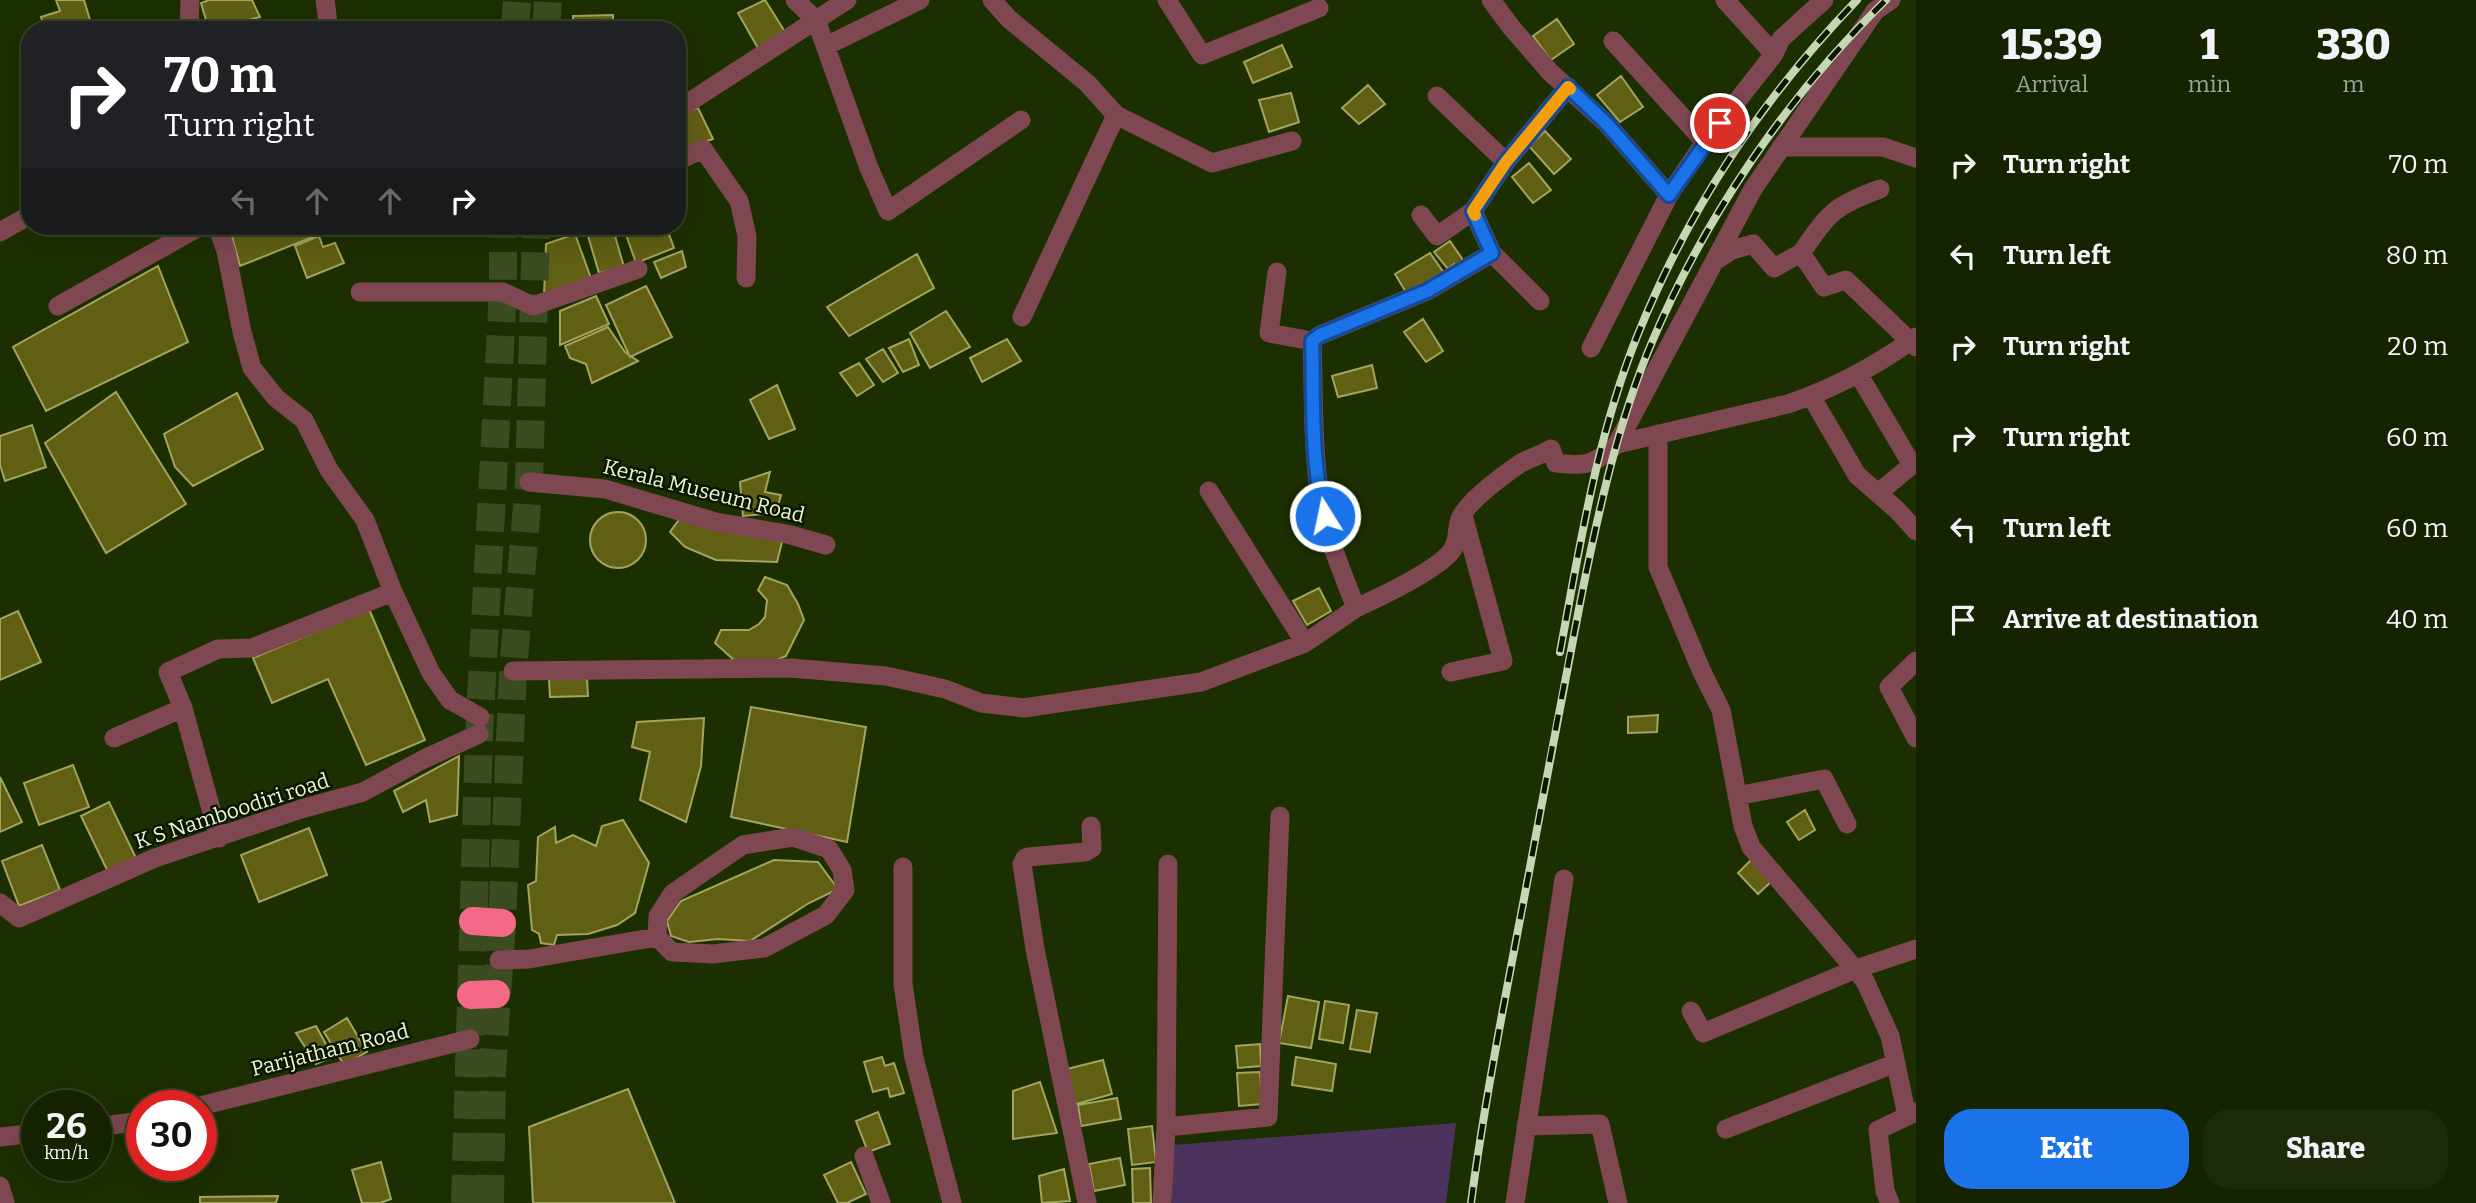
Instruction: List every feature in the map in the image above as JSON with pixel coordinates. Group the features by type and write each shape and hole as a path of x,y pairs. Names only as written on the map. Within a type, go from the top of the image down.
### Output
{"highway":[{"path":"473,922 502,923"}],"street":[{"path":"189,21 190,0"},
{"path":"325,0 328,21"},
{"path":"795,0 816,20 869,168 888,211 1021,120"},
{"path":"686,104 847,0"},
{"path":"826,46 920,0"},
{"path":"992,0 1009,19 1087,83 1116,115 1212,163 1292,141"},
{"path":"1167,0 1202,55 1319,8"},
{"path":"1491,0 1550,72 1606,123 1669,195"},
{"path":"1726,0 1774,54"},
{"path":"1591,348 1669,195 1705,142 1774,54 1781,39 1824,0"},
{"path":"513,671 791,668 886,676 945,689 981,704 1024,708 1201,682 1305,643 1356,608 1391,592 1448,555 1457,542 1463,514 1480,494 1522,462 1551,449 1556,463 1576,465 1600,460 1617,444 1753,189 1875,11 1891,0"},
{"path":"1613,41 1705,142"},
{"path":"1421,215 1437,236 1473,211 1506,162 1568,87"},
{"path":"1437,96 1506,162"},
{"path":"1022,317 1116,115"},
{"path":"1781,147 1883,147 1916,158"},
{"path":"686,157 703,149 739,201 747,236 746,278"},
{"path":"1714,261 1731,250 1753,244 1774,268 1801,253 1826,217 1847,201 1880,188"},
{"path":"1473,211 1492,253 1540,301"},
{"path":"0,232 21,220"},
{"path":"58,306 185,235"},
{"path":"219,838 183,708 168,672 218,649 252,648 393,592 365,520 329,470 304,420 276,398 252,368 220,235"},
{"path":"1277,272 1269,333 1312,341 1320,335 1427,291 1492,253"},
{"path":"1617,444 1788,404 1859,375 1915,342 1846,280 1824,287 1801,253"},
{"path":"360,292 503,292 533,306 638,269"},
{"path":"1312,341 1320,497 1335,555 1356,608"},
{"path":"1859,375 1914,464 1878,493"},
{"path":"1811,396 1857,475 1913,522"},
{"path":"1658,434 1658,567 1721,710 1743,826 1751,847 1865,981 1890,1036 1912,1114 1878,1130 1885,1191 1890,1203"},
{"name":"Kerala Museum Road","path":"529,482 605,489 716,522 787,534 826,545"},
{"path":"1209,491 1305,643"},
{"path":"1451,672 1503,662 1463,514"},
{"name":"K S Namboodiri road","path":"0,903 19,918 155,858 301,809 363,792 480,725 450,699 431,673 393,592"},
{"path":"1916,661 1889,687 1916,738"},
{"path":"114,738 183,708"},
{"path":"1738,796 1824,779 1847,824"},
{"path":"1166,1127 1268,1117 1280,816"},
{"path":"1087,1203 1038,962 1022,864 1028,857 1078,853 1092,848 1091,826"},
{"path":"793,837 829,849 842,870 845,890 825,915 764,948 713,954 672,952 657,937 658,916 673,893 743,845 793,837"},
{"path":"1162,1203 1166,1127 1168,864"},
{"path":"904,867 903,984 914,1058 952,1203"},
{"path":"1515,1203 1564,879"},
{"path":"499,960 529,959 657,937"},
{"path":"1691,1012 1703,1033 1856,969 1916,949"},
{"name":"Parijatham Road","path":"217,1102 470,1039"},
{"path":"1726,1129 1896,1063"},
{"path":"1526,1126 1600,1124 1618,1203"},
{"path":"0,1137 21,1135"},
{"path":"864,1156 881,1203"},
{"path":"0,1185 5,1203"}],"shaded area":[{"path":"1456,1123 1446,1203 1172,1203 1172,1145"}],"building":[{"path":"56,0 84,0 90,21 42,21 41,17 60,11"},
{"path":"209,0 252,0 260,17 244,21 206,21 201,3"},
{"path":"765,0 787,35 759,50 738,13"},
{"path":"613,15 613,21 573,21 573,16"},
{"path":"1557,19 1574,44 1551,60 1533,36"},
{"path":"1282,45 1292,67 1253,83 1244,62"},
{"path":"1621,76 1643,107 1620,122 1597,95"},
{"path":"1368,85 1385,104 1359,124 1342,108"},
{"path":"1291,93 1299,122 1269,132 1259,100"},
{"path":"698,108 713,139 686,148 686,112"},
{"path":"1545,131 1571,159 1554,174 1529,146"},
{"path":"1529,163 1551,190 1533,203 1512,177"},
{"path":"231,235 315,235 315,236 240,266"},
{"path":"575,235 592,281 544,296 546,244"},
{"path":"615,235 624,267 599,273 588,236"},
{"path":"626,235 669,235 674,248 636,263"},
{"path":"319,236 323,247 335,243 344,263 307,278 295,246"},
{"path":"1450,241 1465,263 1457,268 1454,264 1448,269 1434,252"},
{"path":"682,251 686,267 661,278 654,262"},
{"path":"1430,253 1444,273 1407,294 1395,274"},
{"path":"917,254 934,288 849,336 827,307"},
{"path":"158,266 188,342 46,411 13,347"},
{"path":"646,286 672,337 630,357 606,305"},
{"path":"596,296 609,324 560,345 560,311"},
{"path":"946,311 970,347 930,368 910,333"},
{"path":"1423,319 1443,351 1426,362 1404,332"},
{"path":"608,327 625,352 638,361 592,383 586,364 570,358 565,346"},
{"path":"909,339 919,365 903,372 889,348"},
{"path":"1007,339 1021,361 982,382 970,358"},
{"path":"883,349 898,373 883,382 866,359"},
{"path":"859,363 874,385 857,396 840,373"},
{"path":"1372,365 1377,388 1338,397 1332,376"},
{"path":"777,385 795,429 769,439 750,400"},
{"path":"116,392 186,504 106,553 45,443"},
{"path":"237,393 263,449 193,486 175,467 164,434"},
{"path":"32,425 46,467 5,481 0,465 0,436"},
{"path":"770,472 765,492 781,495 776,513 743,516 740,482"},
{"path":"612,512 624,512 634,516 642,524 646,540 642,556 634,564 624,568 612,568 602,564 594,556 590,546 590,534 594,524 602,516"},
{"path":"681,517 782,542 777,562 716,560 685,547 670,532"},
{"path":"765,577 787,585 804,620 786,656 772,662 735,661 715,643 721,630 749,630 765,617 767,600 758,590"},
{"path":"1319,588 1331,611 1307,625 1293,601"},
{"path":"369,609 425,740 366,765 328,679 272,703 253,658"},
{"path":"18,611 41,662 0,680 0,619"},
{"path":"587,678 588,696 550,697 549,679"},
{"path":"751,707 866,727 847,842 731,817"},
{"path":"1658,715 1657,732 1628,733 1628,717"},
{"path":"704,718 701,766 686,822 640,800 650,752 632,747 637,722"},
{"path":"459,756 457,815 430,822 426,800 403,812 394,791"},
{"path":"73,765 89,807 39,825 24,783"},
{"path":"0,777 22,822 0,832"},
{"path":"109,802 136,858 108,872 81,816"},
{"path":"1805,810 1815,830 1799,840 1787,822"},
{"path":"623,820 649,863 635,913 617,925 588,934 557,935 554,945 541,943 539,934 532,930 528,885 536,881 538,837 555,827 556,843 573,835 596,846 602,826"},
{"path":"309,828 327,875 259,902 241,855"},
{"path":"42,845 60,890 19,906 2,861"},
{"path":"1753,858 1775,878 1758,894 1738,873"},
{"path":"774,860 818,862 838,889 809,903 750,941 718,939 689,942 671,936 667,921 681,901"},
{"path":"1288,996 1319,1002 1311,1048 1279,1043"},
{"path":"1325,1001 1349,1005 1343,1043 1319,1039"},
{"path":"1357,1010 1377,1013 1370,1052 1350,1049"},
{"path":"347,1018 367,1052 344,1065 324,1032"},
{"path":"316,1026 333,1057 316,1064 296,1033"},
{"path":"1260,1044 1261,1066 1238,1068 1236,1046"},
{"path":"882,1057 885,1066 894,1063 904,1093 890,1097 888,1088 873,1092 864,1062"},
{"path":"1296,1057 1336,1064 1332,1091 1292,1085"},
{"path":"1103,1060 1112,1094 1073,1105 1063,1070"},
{"path":"1260,1072 1262,1104 1239,1106 1237,1073"},
{"path":"1040,1082 1057,1133 1013,1139 1013,1091"},
{"path":"628,1089 675,1203 533,1203 529,1127"},
{"path":"1117,1098 1121,1119 1081,1126 1078,1105"},
{"path":"878,1112 890,1144 868,1152 856,1121"},
{"path":"1152,1126 1156,1162 1132,1165 1128,1129"},
{"path":"1120,1158 1125,1185 1094,1191 1089,1164"},
{"path":"381,1162 391,1199 380,1203 362,1203 352,1170"},
{"path":"851,1162 866,1194 847,1203 838,1203 824,1175"},
{"path":"1150,1168 1151,1203 1133,1203 1132,1169"},
{"path":"1064,1169 1070,1201 1042,1203 1039,1176"},
{"path":"278,1196 276,1203 200,1203 200,1197"}],"tunnel":[{"path":"516,21 517,0"},
{"path":"547,21 548,0"},
{"path":"465,1203 479,734 503,292 503,235"},
{"path":"490,1203 492,1070 502,923 513,671 529,482 536,235"}],"railway":[{"path":"1560,652 1583,531 1611,411 1658,287 1705,198 1731,156 1790,76 1857,0"},
{"path":"1471,1203 1494,1060 1582,593 1603,498 1629,403 1673,295 1723,204 1783,117 1850,37 1886,0"}],"slow traffic":[{"path":"1475,215 1473,211 1506,162 1568,87 1570,89"}],"route":[{"path":"1325,516 1320,497 1315,431 1312,341 1320,335 1427,291 1492,253 1473,211 1506,162 1568,87 1606,123 1669,195 1720,123"}]}
